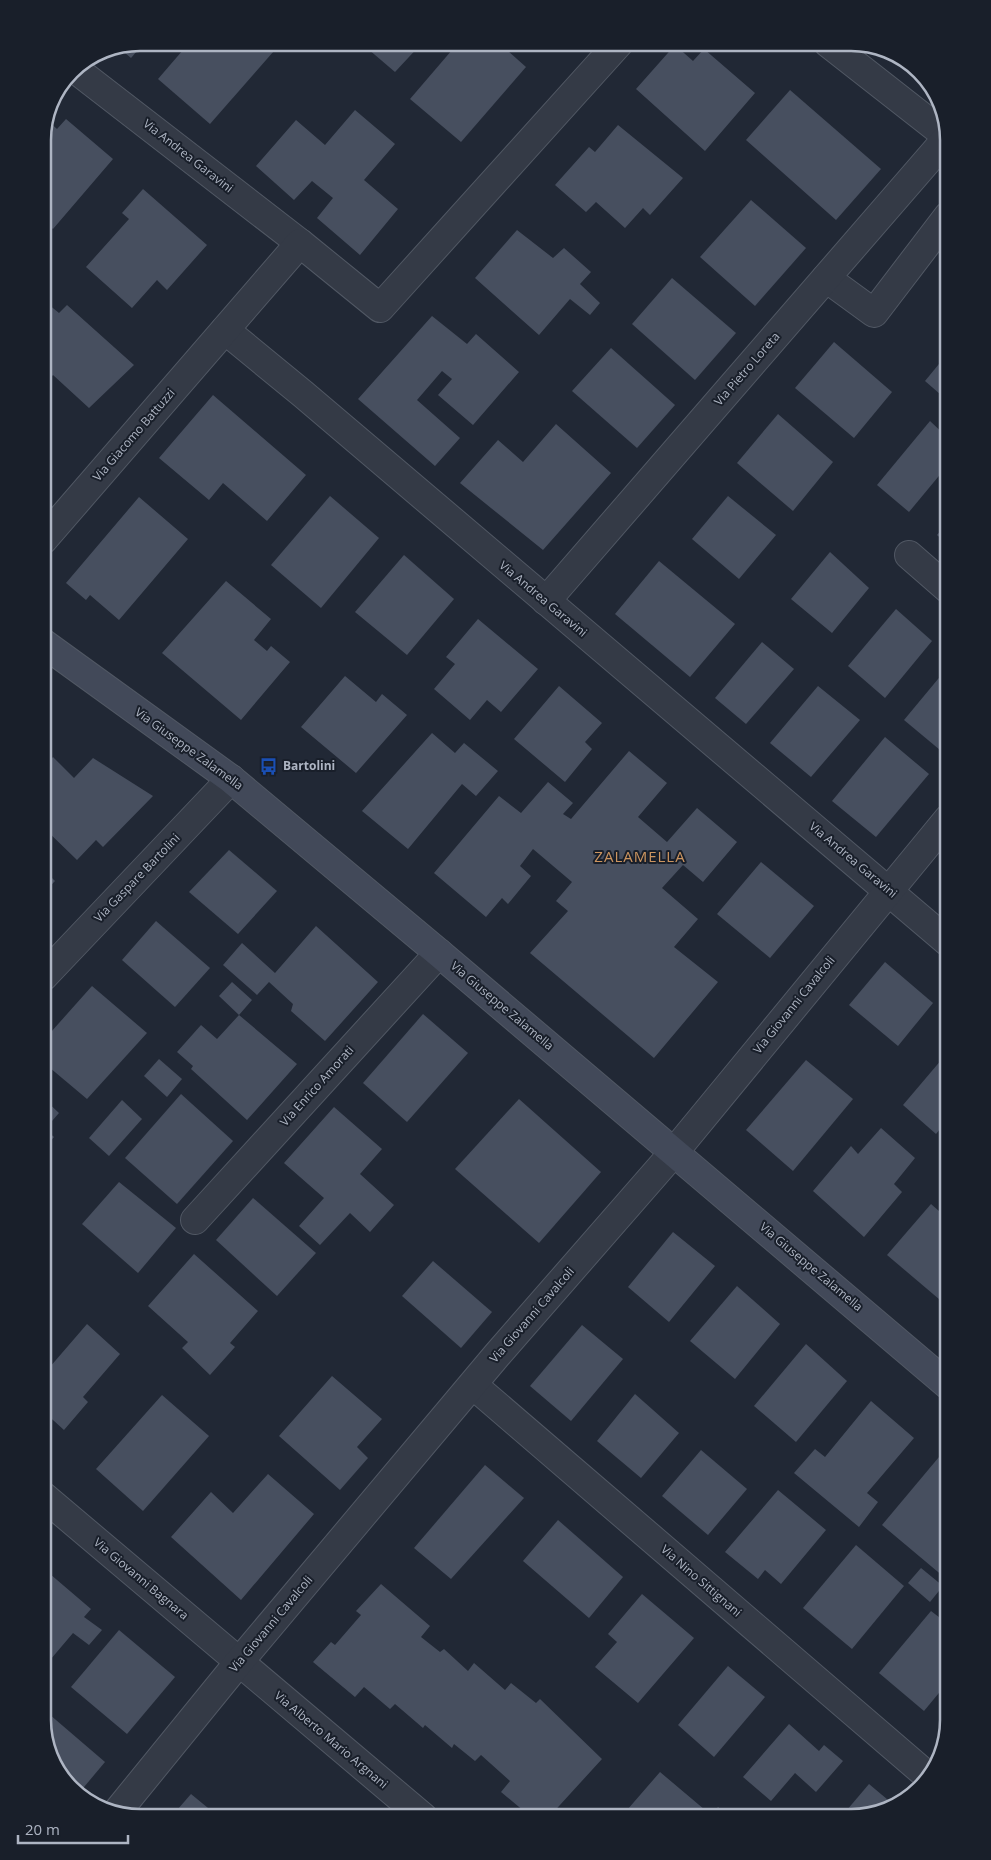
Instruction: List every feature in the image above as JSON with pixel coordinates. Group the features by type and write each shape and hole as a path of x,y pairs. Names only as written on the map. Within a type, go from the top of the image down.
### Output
{"street":[{"name":"Via Andrea Garavini","path":"82,73 300,243 380,308 606,51"},
{"name":"Via Pietro Loreta","path":"838,51 939,130"},
{"name":"Via Pietro Loreta","path":"546,601 940,146"},
{"path":"826,278 874,313 940,235"},
{"path":"225,330 300,243"},
{"name":"Via Andrea Garavini","path":"225,330 303,394 940,935"},
{"name":"Via Giacomo Battuzzi","path":"51,531 225,330"},
{"path":"909,555 940,582"},
{"name":"Via Giuseppe Zalamella","path":"51,649 231,779 674,1151 940,1378"},
{"name":"Via Gaspare Bartolini","path":"51,969 231,779"},
{"name":"Via Giovanni Cavalcoli","path":"122,1807 240,1662 497,1354 674,1151 940,828"},
{"name":"Via Enrico Amorati","path":"195,1220 439,953"},
{"name":"Via Nino Sittignani","path":"473,1385 923,1772"},
{"name":"Via Giovanni Bagnara","path":"51,1504 240,1662"},
{"name":"Via Alberto Mario Argnani","path":"240,1662 414,1809"}],"building":[{"path":"137,51 131,58 125,53"},
{"path":"182,51 274,51 210,124 158,79"},
{"path":"370,51 415,51 395,72"},
{"path":"451,51 508,51 526,67 461,142 410,99"},
{"path":"670,51 682,51 693,61 702,51 706,51 755,93 705,151 636,89"},
{"path":"790,90 881,169 836,220 746,140"},
{"path":"355,110 395,144 364,180 398,209 360,255 317,218 333,198 312,181 294,200 256,166 296,120 325,145"},
{"path":"66,119 113,159 53,229 51,227 51,134 53,125 57,129"},
{"path":"618,125 683,178 650,215 643,208 625,228 596,202 586,212 555,185 589,147 595,152"},
{"path":"143,189 207,245 167,290 157,280 132,308 86,267 129,219 122,213"},
{"path":"751,200 806,248 755,306 700,257"},
{"path":"517,230 553,258 564,248 591,272 580,284 600,303 590,315 570,299 539,335 475,278"},
{"path":"672,278 736,333 695,380 632,324"},
{"path":"67,305 134,365 89,408 53,375 51,377 51,306 59,313"},
{"path":"432,316 467,344 476,334 519,372 473,425 438,395 452,379 442,371 417,400 460,438 435,466 358,399"},
{"path":"834,342 892,392 854,438 795,388"},
{"path":"611,348 675,405 637,448 572,391"},
{"path":"940,363 940,394 925,381"},
{"path":"213,395 306,475 267,521 223,483 209,500 159,458"},
{"path":"778,414 833,462 793,511 737,463"},
{"path":"930,421 940,430 940,475 909,512 877,485"},
{"path":"556,424 611,473 543,550 460,483 498,440 523,462"},
{"path":"330,496 379,538 321,608 271,565"},
{"path":"728,496 776,535 739,579 692,539"},
{"path":"139,497 188,539 119,620 90,595 86,600 66,583"},
{"path":"830,552 869,588 832,633 791,599"},
{"path":"404,555 454,599 407,655 355,612"},
{"path":"659,561 735,624 690,677 615,614"},
{"path":"226,581 271,619 254,640 267,651 271,646 290,662 241,720 162,653"},
{"path":"896,609 932,641 885,698 848,666"},
{"path":"478,619 538,669 501,712 487,700 470,720 434,689 455,664 446,657"},
{"path":"762,642 794,669 746,724 715,698"},
{"path":"345,676 376,702 382,694 407,715 356,773 301,727"},
{"path":"940,677 940,750 904,720"},
{"path":"559,686 602,723 585,742 592,749 565,782 514,739"},
{"path":"818,686 860,720 811,777 770,743"},
{"path":"432,733 455,753 464,743 498,771 476,796 462,784 408,849 362,811"},
{"path":"885,737 929,774 876,837 832,801"},
{"path":"629,751 667,783 638,817 667,842 697,808 737,842 703,882 683,865 662,888 698,919 674,947 718,982 654,1058 530,953 568,911 556,901 572,882 533,849 520,866 531,876 508,904 502,898 486,917 434,873 499,796 521,813 548,782 573,803 563,814 571,819"},
{"path":"53,757 74,778 93,758 153,796 103,847 96,840 77,860 51,835 51,759"},
{"path":"229,850 277,891 238,934 189,892"},
{"path":"761,862 814,906 770,958 717,914"},
{"path":"51,877 55,881 51,885"},
{"path":"156,921 210,968 175,1007 122,960"},
{"path":"316,926 378,982 325,1041 291,1011 293,1004 269,982 257,995 223,965 242,943 275,973"},
{"path":"885,962 933,1003 898,1046 849,1005"},
{"path":"232,982 252,1000 239,1015 219,996"},
{"path":"92,986 147,1033 87,1099 51,1069 51,1032"},
{"path":"423,1014 468,1053 407,1122 363,1083"},
{"path":"239,1015 297,1064 247,1120 191,1069 193,1066 177,1052 201,1025 217,1039"},
{"path":"159,1059 182,1079 167,1097 144,1076"},
{"path":"806,1060 853,1099 793,1171 746,1130"},
{"path":"940,1061 940,1129 936,1134 903,1105"},
{"path":"181,1094 233,1141 177,1204 125,1158"},
{"path":"519,1099 601,1172 539,1243 455,1169"},
{"path":"122,1100 142,1119 109,1156 89,1138"},
{"path":"51,1106 59,1113 51,1122"},
{"path":"334,1107 382,1149 360,1174 394,1205 370,1232 350,1213 320,1245 299,1226 324,1198 284,1163"},
{"path":"881,1128 915,1158 894,1184 902,1192 864,1237 813,1191 851,1146 858,1154"},
{"path":"119,1182 176,1228 138,1273 82,1224"},
{"path":"253,1198 316,1253 277,1296 216,1240"},
{"path":"931,1204 940,1212 940,1300 887,1255"},
{"path":"673,1232 715,1266 669,1322 628,1287"},
{"path":"194,1254 258,1311 230,1343 235,1347 210,1375 182,1348 188,1342 148,1306"},
{"path":"433,1261 492,1312 461,1348 402,1296"},
{"path":"737,1286 780,1324 735,1379 690,1341"},
{"path":"87,1324 120,1354 83,1397 88,1402 64,1430 51,1418 51,1366"},
{"path":"582,1325 623,1359 571,1421 530,1386"},
{"path":"806,1344 847,1381 796,1442 754,1406"},
{"path":"332,1376 382,1419 357,1447 368,1458 340,1490 279,1436"},
{"path":"635,1394 679,1433 641,1478 597,1441"},
{"path":"162,1395 209,1436 143,1511 96,1469"},
{"path":"871,1401 914,1438 867,1493 878,1502 859,1527 794,1473 815,1449 825,1457"},
{"path":"701,1450 747,1489 708,1535 662,1496"},
{"path":"939,1457 940,1574 882,1525"},
{"path":"485,1465 524,1498 451,1579 414,1548"},
{"path":"268,1474 314,1514 241,1600 171,1537 211,1492 233,1513"},
{"path":"778,1490 826,1530 781,1584 765,1570 758,1579 725,1552"},
{"path":"558,1520 623,1577 589,1618 523,1561"},
{"path":"856,1545 904,1586 852,1649 803,1608"},
{"path":"921,1568 940,1584 940,1590 930,1602 908,1583"},
{"path":"51,1575 91,1609 84,1617 102,1630 89,1645 73,1633 51,1659"},
{"path":"381,1584 430,1626 421,1637 440,1652 444,1649 468,1671 474,1663 505,1690 511,1683 536,1703 540,1699 602,1759 556,1809 521,1809 501,1792 510,1781 481,1755 475,1761 454,1744 452,1748 425,1725 423,1728 395,1704 390,1709 364,1687 355,1697 313,1662 331,1642 335,1645 361,1615 356,1611"},
{"path":"642,1594 694,1638 638,1703 595,1667 617,1642 608,1634"},
{"path":"931,1611 940,1618 940,1692 924,1711 879,1673"},
{"path":"119,1630 175,1677 127,1734 71,1687"},
{"path":"728,1666 765,1697 714,1757 678,1725"},
{"path":"51,1716 105,1762 83,1788 82,1787 70,1774 58,1754 53,1737"},
{"path":"789,1724 819,1751 824,1745 843,1761 816,1792 795,1773 771,1801 743,1777"},
{"path":"660,1772 704,1809 628,1809"},
{"path":"869,1784 889,1801 874,1806 848,1809"},
{"path":"191,1794 209,1809 178,1809"}],"place":[{"name":"Bartolini","path":"269,766"}],"district":[{"name":"ZALAMELLA","path":"640,857"}]}
